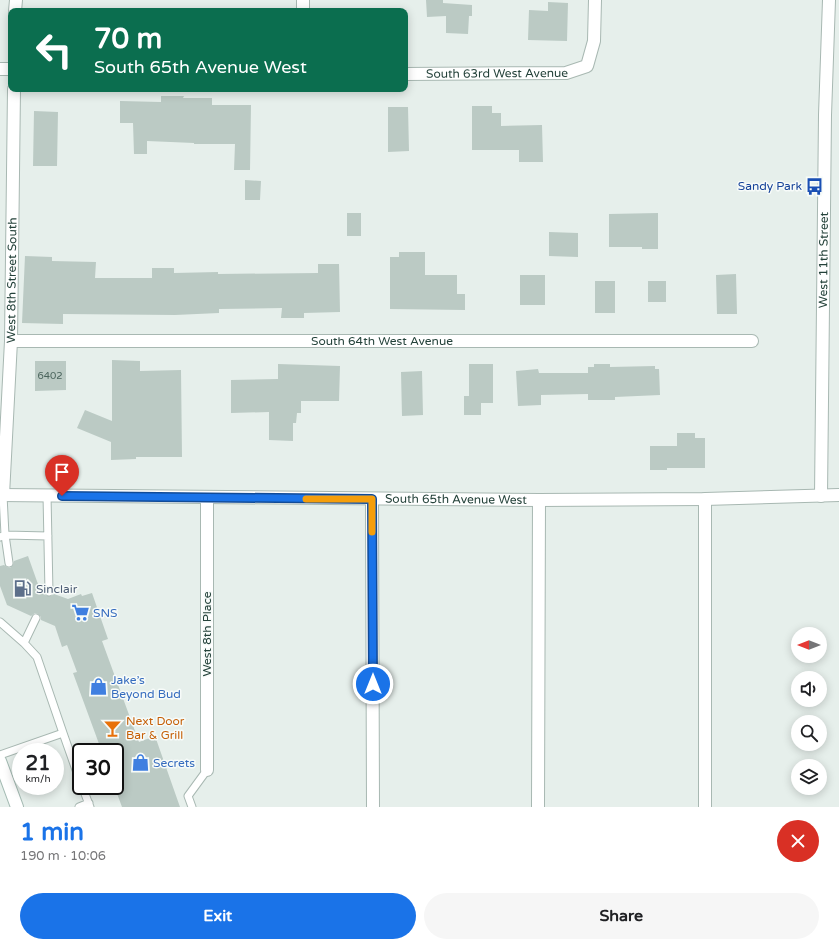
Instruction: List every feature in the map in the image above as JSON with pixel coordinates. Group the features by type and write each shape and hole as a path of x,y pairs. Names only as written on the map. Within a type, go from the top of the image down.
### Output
{"street":[{"name":"South 63rd West Avenue","path":"408,74 566,73 587,66 594,41 595,0"},
{"name":"West 11th Street","path":"822,496 825,115 829,0"},
{"name":"West 8th Street South","path":"2,495 11,341 14,92"},
{"name":"South 64th West Avenue","path":"11,341 752,341"},
{"name":"South 65th Avenue West","path":"2,495 539,500 705,499 839,496"},
{"name":"West 8th Place","path":"207,498 207,770"},
{"path":"372,499 373,807"},
{"path":"705,499 705,807"},
{"path":"538,807 539,500"},
{"path":"0,761 17,807"}],"lane":[{"path":"2,495 2,536 9,563"},
{"path":"47,495 49,592"},
{"path":"2,536 48,536"},
{"path":"24,643 36,618"},
{"path":"0,622 24,643 37,657 72,759"},
{"path":"0,755 63,733"},
{"path":"192,807 188,796 207,770"},
{"path":"78,807 89,805 85,795"}],"building":[{"path":"426,0 443,0 443,3 472,5 472,16 469,16 468,34 446,33 446,16 427,17"},
{"path":"548,2 568,3 567,41 528,40 529,10 548,11"},
{"path":"161,96 212,98 212,105 251,105 250,170 234,170 235,144 194,144 147,141 147,154 134,154 133,123 120,123 120,101 161,102"},
{"path":"472,106 492,106 492,113 501,113 501,126 542,125 543,162 519,162 519,150 472,150"},
{"path":"388,107 408,107 409,151 388,152"},
{"path":"34,111 58,112 57,166 33,166"},
{"path":"245,180 261,181 260,200 245,200"},
{"path":"347,213 361,213 361,236 347,236"},
{"path":"658,213 658,249 642,249 642,247 609,247 609,214"},
{"path":"549,232 578,233 578,257 549,256"},
{"path":"399,252 425,252 425,275 457,275 457,294 465,294 465,310 390,309 390,257 399,257"},
{"path":"25,256 52,257 52,261 96,262 95,278 152,278 152,268 174,268 174,273 318,273 318,264 339,264 340,312 304,313 304,318 281,318 282,308 219,309 219,313 175,315 63,314 63,324 22,323"},
{"path":"736,274 737,314 717,314 716,275"},
{"path":"520,275 545,275 545,305 520,305"},
{"path":"595,281 615,281 615,313 595,313"},
{"path":"648,281 666,281 666,302 648,302"},
{"path":"112,360 140,361 140,371 181,370 182,457 136,457 136,459 111,460 111,442 77,428 85,410 112,421"},
{"path":"35,361 66,361 66,390 35,391"},
{"path":"278,364 340,366 339,401 301,401 301,413 297,413 296,423 293,423 293,441 269,440 269,412 231,413 231,380 278,379"},
{"path":"469,364 493,364 493,403 481,403 481,415 464,415 464,396 469,396"},
{"path":"594,364 610,364 610,367 655,366 655,369 659,369 660,395 615,397 615,400 588,400 588,394 541,395 541,405 518,406 516,371 538,369 539,373 588,373 588,367 594,367"},
{"path":"422,371 423,415 402,416 401,372"},
{"path":"677,433 695,433 695,438 705,438 705,468 667,468 667,470 650,470 650,446 677,446"},
{"path":"28,556 39,587 44,589 46,596 51,596 54,594 68,599 81,594 82,596 92,593 108,639 102,641 139,742 155,736 180,807 122,807 118,795 124,795 124,743 99,743 73,673 77,672 67,645 62,647 55,626 41,620 41,617 38,614 35,613 31,616 7,605 0,586 0,566 4,565 10,568 14,561"}],"slow traffic":[{"path":"306,499 372,499 372,532"}],"place":[{"name":"Sandy Park","path":"815,186"},
{"name":"Sinclair","path":"23,589"},
{"name":"SNS","path":"80,613"},
{"name":"Jake’s Beyond Bud","path":"98,687"},
{"name":"Next Door Bar & Grill","path":"113,728"},
{"name":"Secrets","path":"140,763"}],"route":[{"path":"62,496 372,499 373,684"}]}
